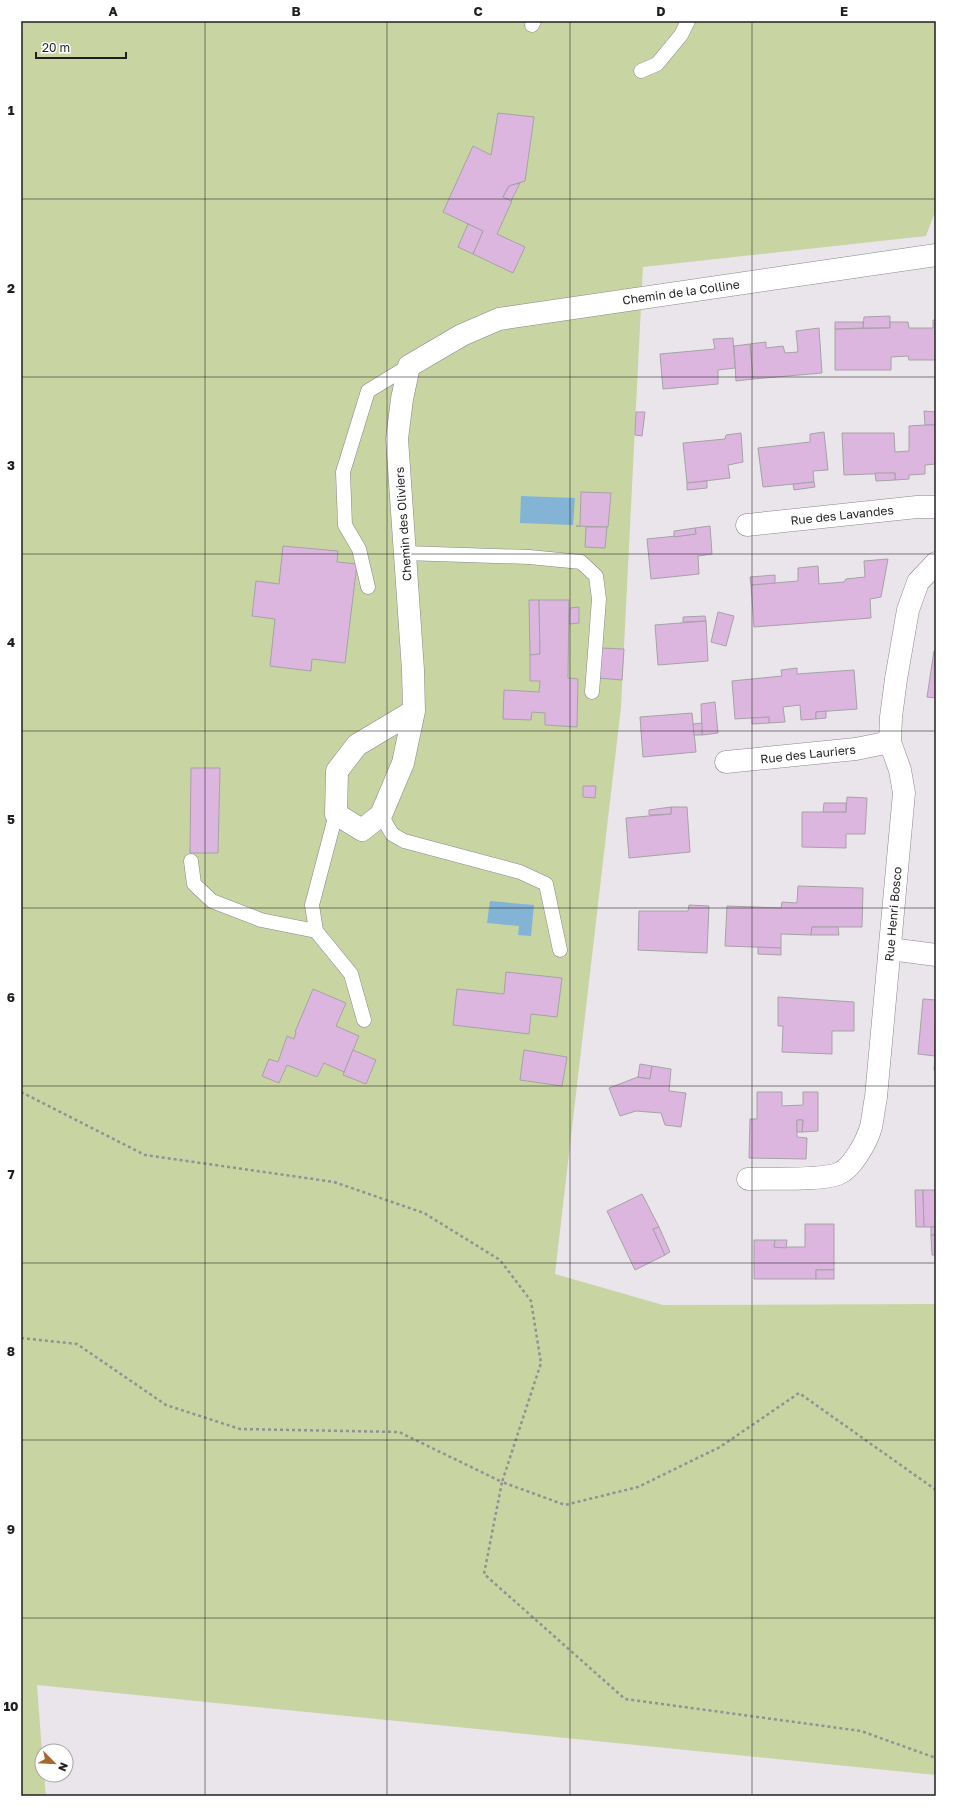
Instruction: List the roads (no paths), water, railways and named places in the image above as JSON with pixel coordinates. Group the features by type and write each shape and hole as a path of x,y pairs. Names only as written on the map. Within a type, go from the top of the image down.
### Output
{"street":[{"name":"Chemin de la Colline","path":"409,366 462,335 500,318 936,255"},
{"name":"Chemin des Oliviers","path":"336,814 362,830 381,815 403,763 414,711 413,670 397,439 402,399 409,366"},
{"name":"Rue des Lavandes","path":"747,525 917,507 936,507"},
{"name":"Rue Henri Bosco","path":"748,1179 818,1177 838,1174 848,1167 863,1145 871,1127 876,1097 904,793 900,770 890,742 891,716 908,610 918,582 936,563"},
{"path":"336,814 338,771 341,766 357,745 414,711"},
{"name":"Rue des Lauriers","path":"726,762 856,749 890,742"},
{"path":"890,949 936,955"}],"lane":[{"path":"641,71 657,64 681,35 688,21"},
{"path":"368,587 360,550 345,525 343,472 368,391 409,366"},
{"path":"404,553 521,557 581,562 596,576 598,599 592,692"},
{"path":"336,814 312,906 316,931 351,974 364,1020"},
{"path":"381,815 392,834 404,842 520,872 546,884 560,950"},
{"path":"191,861 194,884 212,901 261,920 316,931"}],"water":[{"path":"521,496 575,498 573,525 520,523"},
{"path":"490,901 534,905 531,936 518,935 519,926 487,923"}]}
